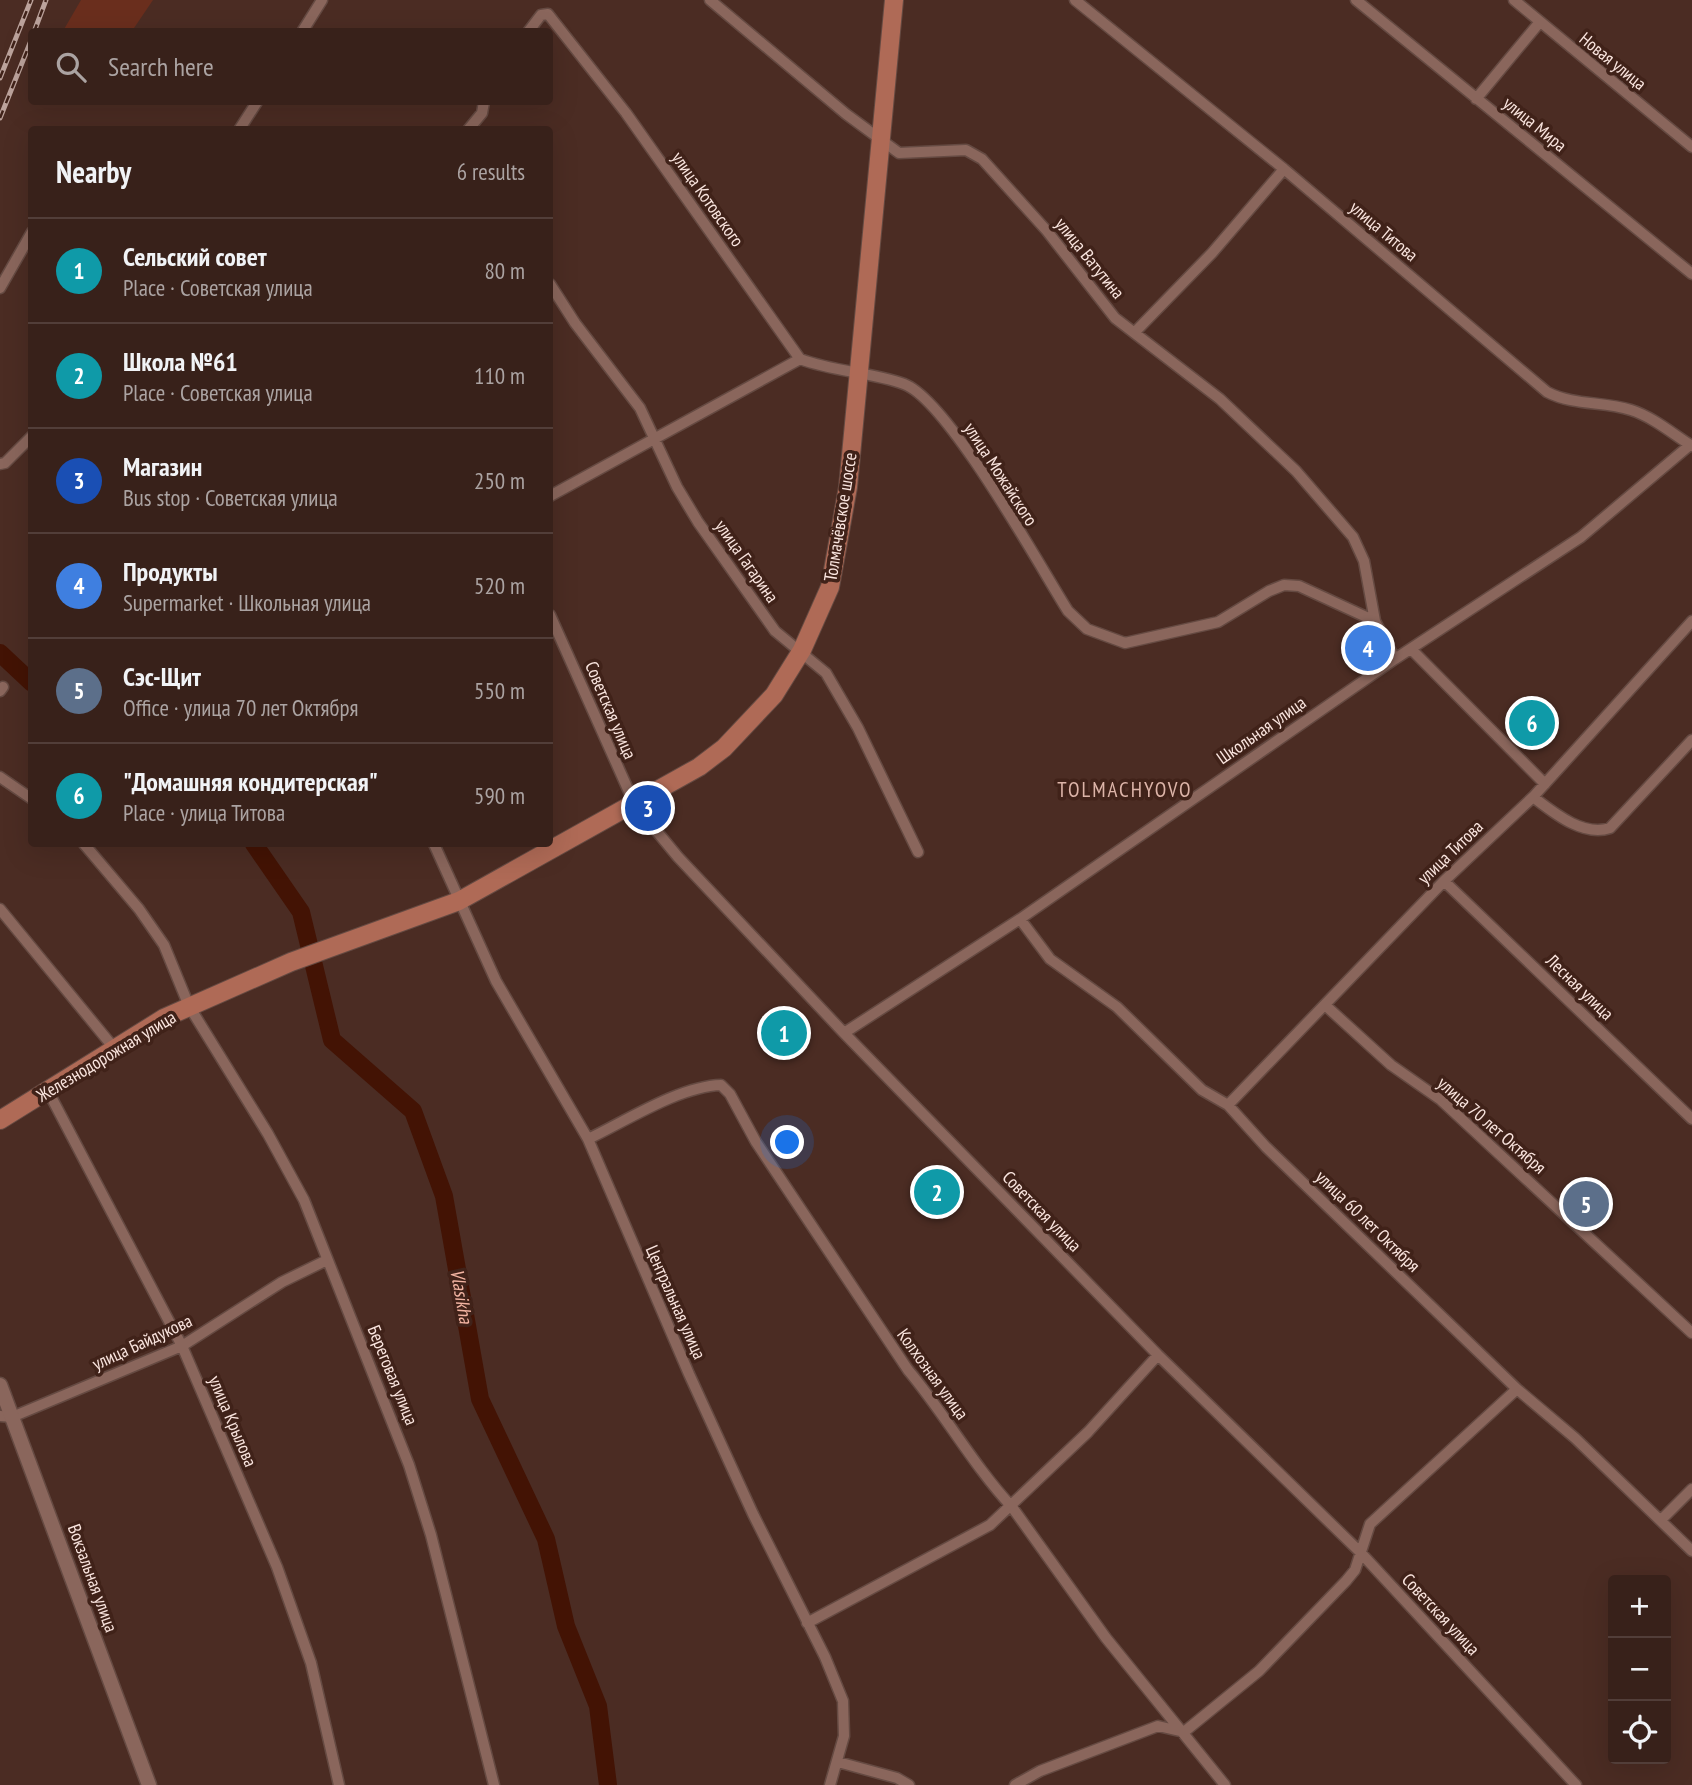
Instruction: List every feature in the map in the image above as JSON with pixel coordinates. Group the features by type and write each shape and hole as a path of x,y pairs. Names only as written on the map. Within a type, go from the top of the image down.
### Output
{"main road":[{"name":"Толмачёвское шоссе","path":"349,940 459,901 635,806 724,748 774,695 802,650 830,587 848,487 894,0"},
{"name":"Железнодорожная улица","path":"0,1120 114,1048 189,1006 349,940"}],"street":[{"path":"304,28 322,0"},
{"name":"улица Ватутина","path":"709,0 846,114 900,153 966,150 982,159 1047,232 1115,318 1220,399 1296,471 1353,537 1364,561 1375,621 1395,659"},
{"name":"улица Титова","path":"1075,0 1284,169 1547,392 1565,401 1603,404 1633,411 1691,445"},
{"name":"улица Мира","path":"1356,0 1692,274"},
{"name":"Новая улица","path":"1520,2 1539,23 1692,147"},
{"name":"улица Котовского","path":"531,28 541,15 548,14 626,113 800,359"},
{"path":"1476,99 1539,23"},
{"path":"242,126 255,105"},
{"path":"471,126 482,113 483,105"},
{"path":"1135,332 1212,253 1284,169"},
{"path":"0,288 28,239"},
{"name":"улица Гагарина","path":"553,289 575,323 640,408 677,487 698,522 775,631 802,650 826,673 852,717 918,852"},
{"path":"553,494 800,359 829,370 858,373"},
{"name":"улица Можайского","path":"858,373 904,384 933,406 977,466 1068,611 1087,629 1125,643 1156,637 1218,622 1284,585 1299,586 1325,596 1375,621"},
{"path":"0,464 5,463 28,440"},
{"name":"Школьная улица","path":"844,1033 1020,919 1395,659 1581,537 1691,445"},
{"name":"улица Титова","path":"1228,1105 1444,881 1533,797 1692,621"},
{"name":"Советская улица","path":"553,622 635,806 678,857 844,1033 1158,1355 1360,1552 1576,1785"},
{"path":"1411,649 1545,784"},
{"path":"1533,797 1562,819 1602,831 1611,828 1690,745"},
{"path":"0,777 28,796"},
{"name":"Береговая улица","path":"87,847 139,909 164,945 189,1006 298,1189 409,1465 431,1535 494,1785"},
{"name":"Центральная улица","path":"435,847 496,981 588,1139 694,1387 843,1701 844,1736 830,1785"},
{"name":"Лесная улица","path":"1444,881 1692,1119"},
{"path":"0,909 114,1048"},
{"name":"улица 60 лет Октября","path":"1020,919 1050,959 1117,1007 1202,1090 1228,1105 1266,1147 1517,1389 1575,1438 1692,1551"},
{"name":"улица 70 лет Октября","path":"1325,1005 1391,1065 1441,1100 1692,1333"},
{"name":"Колхозная улица","path":"588,1139 707,1085 721,1084 908,1370 934,1401 995,1489 1012,1507 1106,1638 1225,1785"},
{"name":"улица Крылова","path":"48,1091 182,1346 277,1567 311,1663 339,1785"},
{"name":"улица Байдукова","path":"6,1417 182,1346 282,1282 327,1260"},
{"path":"807,1623 990,1525 1088,1432 1158,1355"},
{"name":"Вокзальная улица","path":"0,1385 6,1417 149,1785"},
{"path":"1015,1785 1040,1771 1158,1726 1184,1732 1259,1671 1355,1570 1370,1524 1517,1389"},
{"path":"1661,1520 1692,1489"},
{"path":"838,1762 897,1778 909,1785"}],"shaded area":[{"path":"81,0 153,0 134,28 65,28"}],"waterway":[{"name":"Vlasikha","path":"0,653 28,679"},
{"name":"Vlasikha","path":"256,847 301,912 332,1040 413,1111 444,1196 480,1399 546,1539 566,1626 598,1706 608,1785"}],"railway":[{"path":"0,78 31,0"},
{"path":"36,28 46,0"},
{"path":"0,118 28,48"}],"place":[{"name":"Продукты","path":"1368,648"},
{"name":"\"Домашняя кондитерская\"","path":"1532,723"},
{"name":"Магазин","path":"648,808"},
{"name":"Сельский совет","path":"784,1033"},
{"name":"Школа №61","path":"937,1192"},
{"name":"Сэс-Щит","path":"1586,1204"}],"district":[{"name":"TOLMACHYOVO","path":"1125,789"}]}
